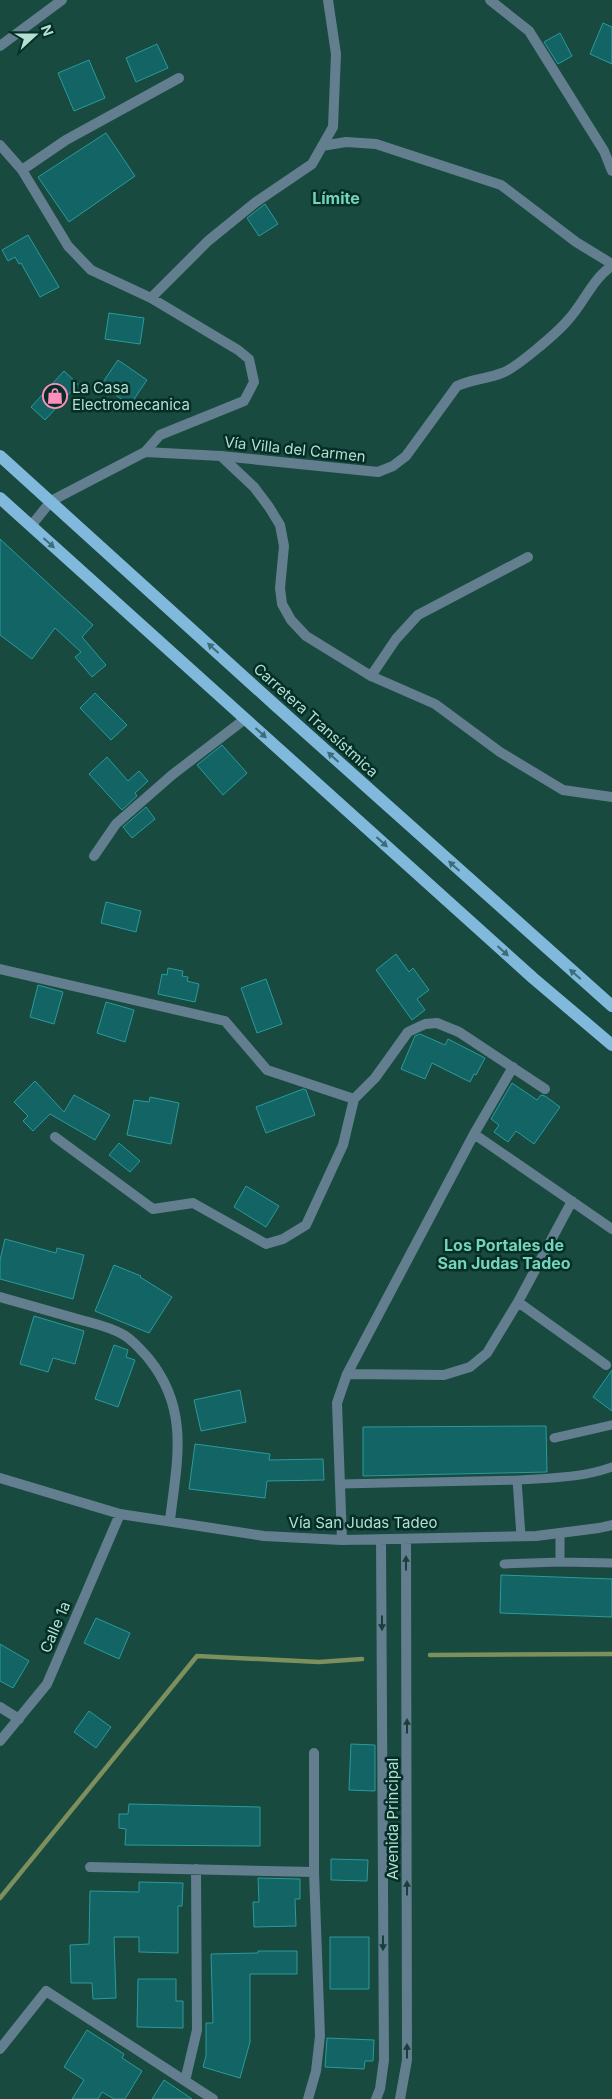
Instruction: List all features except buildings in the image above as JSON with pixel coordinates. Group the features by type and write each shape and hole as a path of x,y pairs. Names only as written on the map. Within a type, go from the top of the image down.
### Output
{"main road":[{"name":"Carretera Transístmica","path":"0,456 282,712 612,1006"},
{"path":"0,498 533,978 612,1045"}],"street":[{"path":"0,46 62,0"},
{"path":"151,298 208,241 256,202 312,164 333,127 336,54 328,0"},
{"path":"490,0 529,32 604,151 612,171"},
{"path":"22,170 66,140 178,78"},
{"path":"322,146 346,142 376,144 501,185 576,242 612,265"},
{"path":"0,145 22,170 68,246 91,270 151,298 238,350 249,360 254,382 244,401 160,435 145,452 51,501 31,526"},
{"name":"Vía Villa del Carmen","path":"145,452 220,456 378,472 393,466 406,456 457,386 470,380 502,373 517,365 568,321 602,273 612,265"},
{"path":"220,456 254,488 270,507 280,525 284,546 280,588 282,604 291,620 306,636 371,676 435,704 500,752 563,790 612,797"},
{"path":"371,676 396,639 418,615 528,557"},
{"path":"94,856 116,824 172,775 245,719"},
{"path":"0,970 226,1022 267,1070 354,1099"},
{"path":"55,1137 153,1209 193,1203 266,1244 283,1239 306,1225 343,1145 354,1099 375,1078 408,1032 425,1024 437,1023 459,1032 545,1089"},
{"path":"342,1540 338,1404 347,1374 474,1134 513,1067"},
{"path":"474,1134 612,1229"},
{"path":"347,1374 444,1375 470,1368 487,1354 518,1302 572,1201"},
{"path":"0,1297 108,1328 126,1336 142,1350 155,1367 166,1386 177,1422 179,1447 170,1520"},
{"path":"518,1302 606,1365"},
{"name":"Vía San Judas Tadeo","path":"0,1478 120,1514 170,1520 264,1536 342,1540 521,1536 560,1534 612,1525"},
{"name":"Calle 1a","path":"0,1742 47,1684 120,1514"},
{"name":"Avenida Principal","path":"400,2099 407,2060 406,1539"},
{"name":"Avenida Principal","path":"376,2099 380,2089 384,2060 381,1540"},
{"path":"0,1707 19,1718"},
{"path":"308,2099 316,2071 320,2036 314,1872 314,1753"},
{"path":"90,1867 314,1872"},
{"path":"185,2081 197,2030 196,1869"},
{"path":"0,2049 46,1991 213,2099"}],"lane":[{"path":"554,1438 612,1426"},
{"path":"340,1484 568,1477 598,1472 612,1467"},
{"path":"516,1480 521,1536"},
{"path":"560,1534 560,1562"},
{"path":"504,1564 612,1563"}],"waterway":[{"path":"430,1655 612,1654"},
{"path":"0,1898 197,1656 319,1662 362,1659"}],"place":[{"name":"La Casa Electromecanica","path":"55,396"}],"district":[{"name":"Límite","path":"336,198"},
{"name":"Los Portales de San Judas Tadeo","path":"504,1254"}]}
